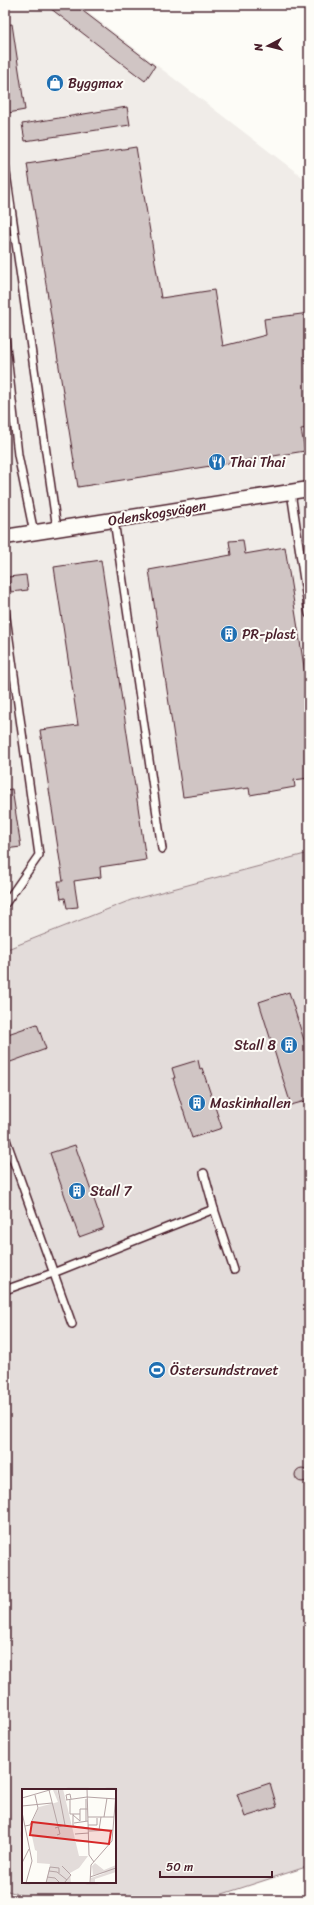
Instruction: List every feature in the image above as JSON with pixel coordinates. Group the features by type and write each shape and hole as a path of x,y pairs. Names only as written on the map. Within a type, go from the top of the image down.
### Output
{"street":[{"name":"Odenskogsvägen","path":"5,537 309,489"}],"lane":[{"path":"5,166 57,530"},
{"path":"5,337 18,455 34,533"},
{"path":"291,492 309,614"},
{"path":"114,520 162,849"},
{"path":"5,610 39,855 5,904"},
{"path":"5,1137 72,1324"},
{"path":"204,1172 214,1209 234,1270"},
{"path":"5,1290 53,1273 214,1209"}],"shaded area":[{"path":"5,5 78,5 309,182 309,853 131,900 5,950"},
{"name":"Östersundstravet","path":"309,853 309,1866 204,1900 35,1900 5,1890 5,950 131,900"}],"building":[{"path":"46,5 75,5 155,66 145,81"},
{"path":"12,24 25,110 8,113 5,92 5,25"},
{"path":"127,107 130,125 25,141 22,124"},
{"path":"136,147 161,298 214,290 223,346 266,335 264,319 309,313 309,428 301,429 305,451 78,487 27,164"},
{"name":"PR-plast","path":"243,540 245,554 285,547 309,698 309,778 294,780 295,787 250,795 249,788 183,797 149,570 231,555 229,541"},
{"path":"101,560 146,860 100,867 101,877 74,881 78,907 67,908 65,898 61,899 58,881 63,881 40,730 78,725 54,567"},
{"path":"26,575 28,590 11,592 8,577"},
{"path":"12,789 21,847 5,849 5,790"},
{"name":"Stall 8","path":"289,992 309,1056 309,1100 291,1105 259,1002"},
{"path":"37,1024 46,1049 5,1064 5,1035"},
{"name":"Maskinhallen","path":"198,1060 222,1128 192,1138 173,1078 175,1078 172,1068"},
{"name":"Stall 7","path":"75,1145 104,1228 79,1237 50,1153"},
{"path":"299,1468 305,1468 309,1472 309,1478 305,1482 299,1482 295,1478 295,1472"},
{"path":"270,1783 277,1807 245,1817 237,1794"}],"place":[{"name":"Byggmax","path":"55,83"},
{"name":"Thai Thai","path":"217,462"},
{"name":"PR-plast","path":"229,634"},
{"name":"Stall 8","path":"289,1045"},
{"name":"Maskinhallen","path":"197,1103"},
{"name":"Stall 7","path":"77,1191"},
{"name":"Östersundstravet","path":"157,1370"}]}
